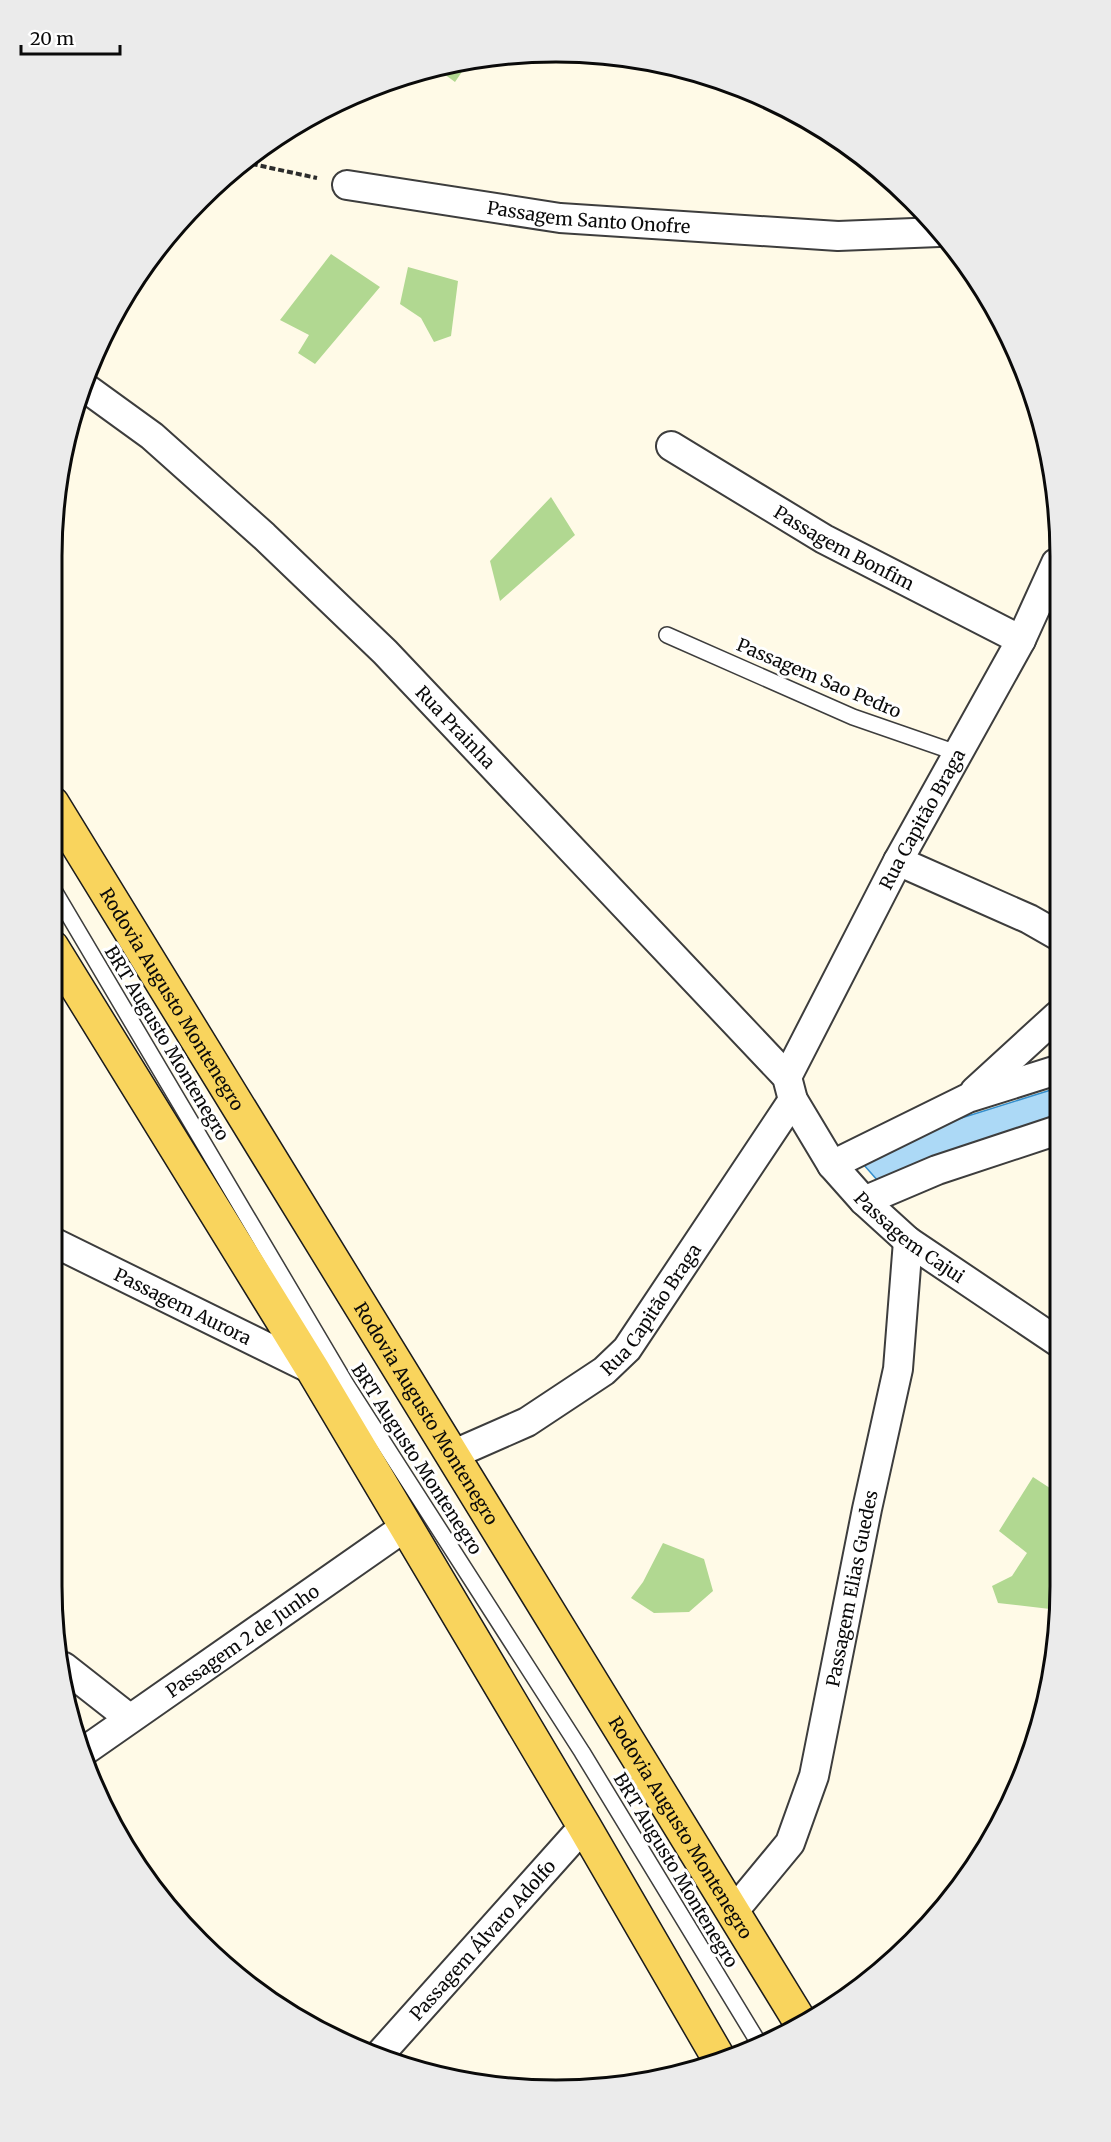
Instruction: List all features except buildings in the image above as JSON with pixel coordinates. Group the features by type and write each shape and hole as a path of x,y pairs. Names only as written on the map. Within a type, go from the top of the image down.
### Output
{"main road":[{"name":"Rodovia Augusto Montenegro","path":"62,819 797,2017"},
{"path":"62,984 313,1370 584,1826 716,2053"}],"street":[{"name":"Passagem Santo Onofre","path":"347,185 560,218 838,236 929,232"},
{"name":"Rua Prainha","path":"90,391 161,444 264,536 385,652 790,1089"},
{"name":"Passagem Bonfim","path":"671,446 824,539 1021,640"},
{"name":"Rua Capitão Braga","path":"452,1455 527,1422 604,1371 627,1349 790,1089 898,861 1021,640 1050,576"},
{"path":"898,861 1029,919 1050,931"},
{"path":"968,1098 1050,1022"},
{"path":"831,1165 968,1098 1050,1072"},
{"name":"Passagem Cajui","path":"790,1089 831,1165 864,1201 908,1241 1050,1337"},
{"path":"864,1201 937,1170 1050,1133"},
{"name":"Passagem Elias Guedes","path":"733,1912 790,1843 814,1776 867,1509 898,1368 908,1241"},
{"name":"Passagem Aurora","path":"62,1246 313,1370"},
{"name":"Passagem 2 de Junho","path":"89,1747 405,1527"},
{"path":"69,1670 129,1718"},
{"name":"Passagem Álvaro Adolfo","path":"384,2049 584,1826"}],"lane":[{"name":"Passagem Sao Pedro","path":"667,635 853,717 957,753"},
{"name":"BRT Augusto Montenegro","path":"62,904 346,1384 582,1752 756,2038"}],"path":[{"path":"254,165 347,185"}],"green space":[{"path":"463,70 455,82 445,74"},
{"path":"331,254 380,287 315,364 298,353 309,335 280,320"},
{"path":"408,267 458,281 451,336 434,342 421,318 400,304"},
{"path":"551,497 575,535 500,601 490,561"},
{"path":"1033,1477 1050,1488 1049,1609 998,1603 992,1586 1012,1576 1027,1553 999,1531"},
{"path":"663,1543 704,1559 713,1591 689,1612 654,1613 631,1598 643,1582"}],"water":[{"path":"1050,1090 1050,1121 879,1182 863,1164 920,1131"}]}
